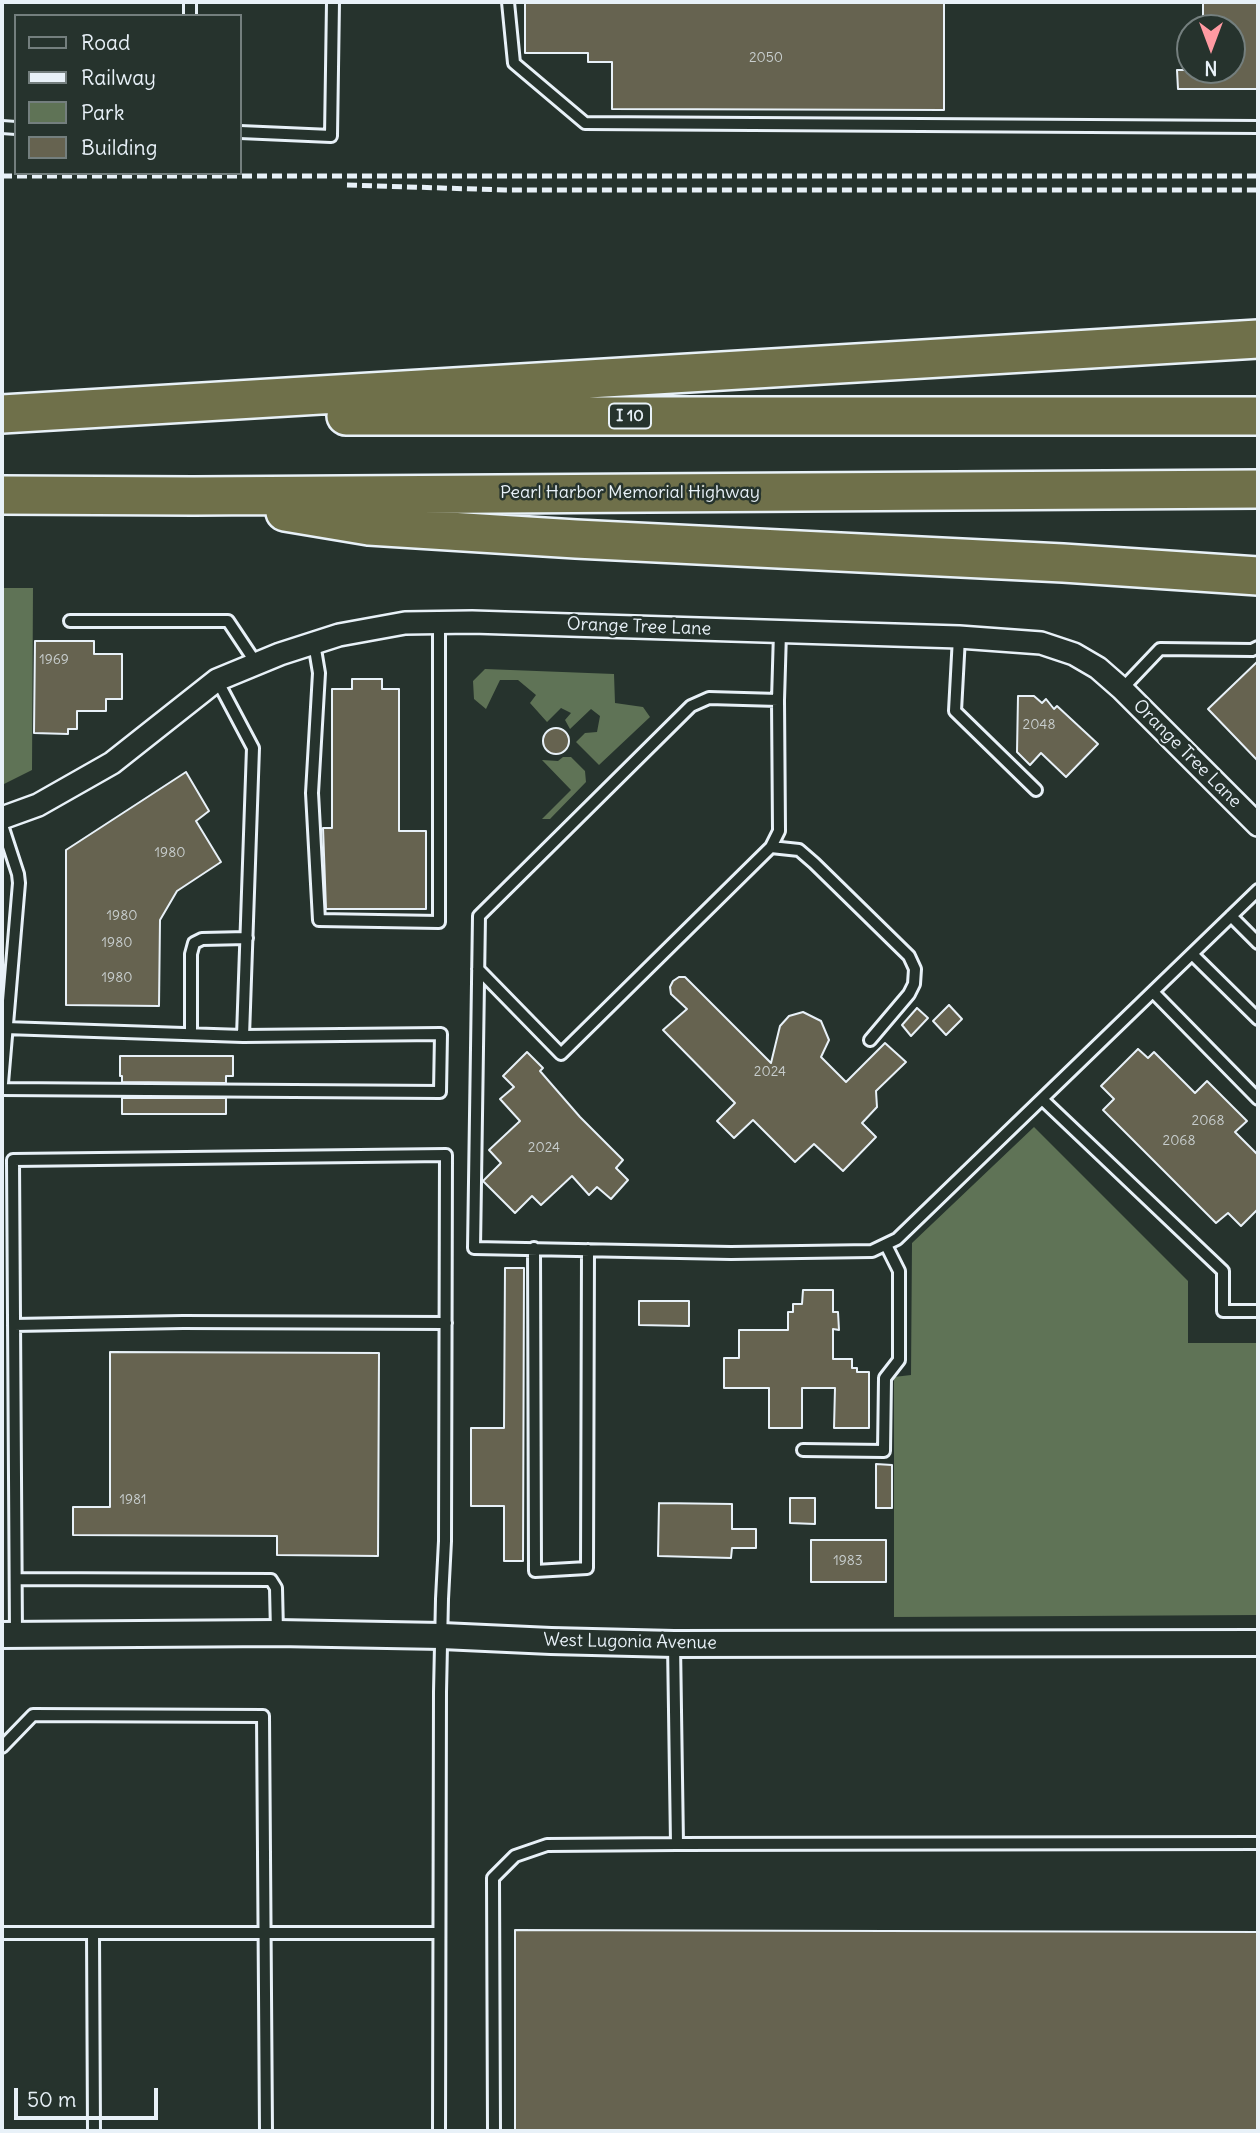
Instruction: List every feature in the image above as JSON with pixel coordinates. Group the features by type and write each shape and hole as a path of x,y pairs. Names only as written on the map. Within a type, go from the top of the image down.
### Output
{"highway":[{"path":"2,415 1258,339"},
{"name":"I 10","path":"2,415 1258,416"},
{"name":"Pearl Harbor Memorial Highway","path":"2,495 1258,489"},
{"path":"194,496 369,527 1063,563 1258,576"}],"street":[{"name":"Orange Tree Lane","path":"2,818 38,805 112,763 217,680 256,663 339,635 405,623 486,622 959,637 1041,643 1074,654 1098,668 1258,825"},
{"name":"West Lugonia Avenue","path":"9,1635 276,1633 674,1644 1258,1643"}],"lane":[{"path":"242,132 331,136 333,2"},
{"path":"508,2 513,63 585,123 1258,127"},
{"path":"70,621 228,621 256,663"},
{"path":"314,643 319,673 312,793 319,920 439,922 439,622"},
{"path":"478,969 561,1054 771,847 779,831 780,632"},
{"path":"959,637 956,711 1036,790"},
{"path":"1122,689 1160,649 1252,650 1258,647"},
{"path":"217,680 253,748 243,1035"},
{"path":"778,700 709,698 691,706 479,916 474,1248 731,1253 873,1251 897,1239 1258,890"},
{"path":"2,825 19,883 2,1083"},
{"path":"771,847 799,850 909,956 915,969 914,984 909,995 870,1040"},
{"path":"1231,916 1258,943"},
{"path":"191,1034 191,954 194,943 202,939 247,938"},
{"path":"1192,954 1258,1019"},
{"path":"1153,992 1258,1099"},
{"path":"2,1089 440,1092 441,1034 243,1035 5,1028"},
{"path":"1042,1099 1223,1271 1223,1311 1258,1311"},
{"path":"9,1635 16,1579 13,1160 446,1155 445,1541 438,1933 439,2131"},
{"path":"803,1450 884,1451 885,1378 899,1360 899,1271 886,1245"},
{"path":"534,1248 535,1571 587,1568 588,1250"},
{"path":"14,1325 183,1322 446,1323"},
{"path":"16,1579 271,1580 276,1588 276,1633"},
{"path":"674,1644 677,1844"},
{"path":"2,1747 33,1715 263,1716 266,2131"},
{"path":"494,2131 493,1878 515,1856 547,1845 1258,1843"},
{"path":"2,1933 438,1933"},
{"path":"93,1933 94,2131"}],"green space":[{"path":"2,588 33,588 32,770 2,785"},
{"path":"485,669 614,674 615,703 643,707 650,717 599,765 576,742 585,733 597,732 600,716 591,709 570,729 565,720 571,713 561,708 547,722 530,703 536,695 518,680 500,680 486,709 474,699 473,681"},
{"path":"563,757 571,757 585,771 586,782 550,819 542,819 571,790 542,760 558,761"},
{"path":"1034,1127 1188,1281 1188,1343 1258,1343 1258,1615 894,1617 894,1377 911,1375 912,1243"}],"building":[{"path":"525,2 944,2 944,110 612,109 612,62 588,62 588,53 525,53"},
{"path":"1203,2 1258,2 1258,89 1178,89 1178,84 1246,84 1246,14 1203,14"},
{"path":"35,641 94,641 94,654 122,654 122,699 106,699 106,711 77,711 77,729 68,729 68,734 34,733"},
{"path":"1258,661 1258,761 1208,709"},
{"path":"352,679 382,679 382,689 399,689 399,831 426,831 426,909 326,909 323,828 332,828 332,689 352,689"},
{"path":"1018,696 1034,696 1042,703 1046,699 1054,709 1057,706 1098,744 1066,777 1041,753 1030,765 1017,752"},
{"path":"556,728 565,732 569,741 565,750 556,754 547,750 543,741 547,732"},
{"path":"186,772 209,811 196,821 221,862 177,891 160,920 159,1006 66,1005 66,850"},
{"path":"679,977 685,977 771,1063 780,1026 789,1016 803,1012 821,1021 829,1040 821,1057 846,1082 885,1043 906,1062 876,1091 877,1107 862,1123 876,1137 843,1171 814,1144 795,1162 753,1120 734,1138 717,1121 735,1103 663,1030 687,1009 671,994 670,987"},
{"path":"949,1005 962,1019 946,1035 933,1021"},
{"path":"917,1008 928,1018 911,1036 902,1025"},
{"path":"1138,1049 1148,1058 1154,1052 1195,1093 1207,1081 1247,1121 1235,1132 1258,1155 1258,1209 1241,1226 1228,1213 1216,1223 1103,1110 1114,1099 1101,1086"},
{"path":"527,1052 543,1068 540,1071 580,1117 623,1160 616,1168 628,1180 611,1199 597,1187 589,1195 572,1176 541,1205 532,1196 515,1213 483,1181 501,1163 489,1150 520,1121 500,1099 514,1087 503,1076"},
{"path":"120,1056 233,1056 233,1076 226,1076 226,1083 122,1082"},
{"path":"122,1098 226,1098 226,1114 122,1114"},
{"path":"505,1268 524,1268 523,1561 504,1561 504,1506 471,1506 471,1428 504,1428"},
{"path":"803,1290 833,1290 833,1312 838,1312 839,1330 833,1329 833,1359 852,1359 852,1368 857,1368 857,1372 869,1372 869,1428 834,1428 835,1388 802,1388 802,1428 769,1428 769,1388 724,1388 724,1358 739,1358 739,1330 788,1330 788,1312 793,1312 793,1304 802,1304"},
{"path":"639,1301 689,1301 689,1326 639,1325"},
{"path":"110,1352 379,1353 378,1556 277,1555 277,1536 73,1535 73,1507 110,1507"},
{"path":"876,1464 892,1465 892,1508 876,1508"},
{"path":"790,1498 815,1498 815,1524 790,1523"},
{"path":"659,1503 732,1504 732,1529 756,1529 756,1548 732,1548 731,1558 658,1556"},
{"path":"811,1540 886,1540 886,1582 811,1582"},
{"path":"515,1930 1258,1932 1258,2131 515,2131"}],"railway":[{"path":"2,176 1258,176"},
{"path":"347,185 505,190 1258,190"}]}
